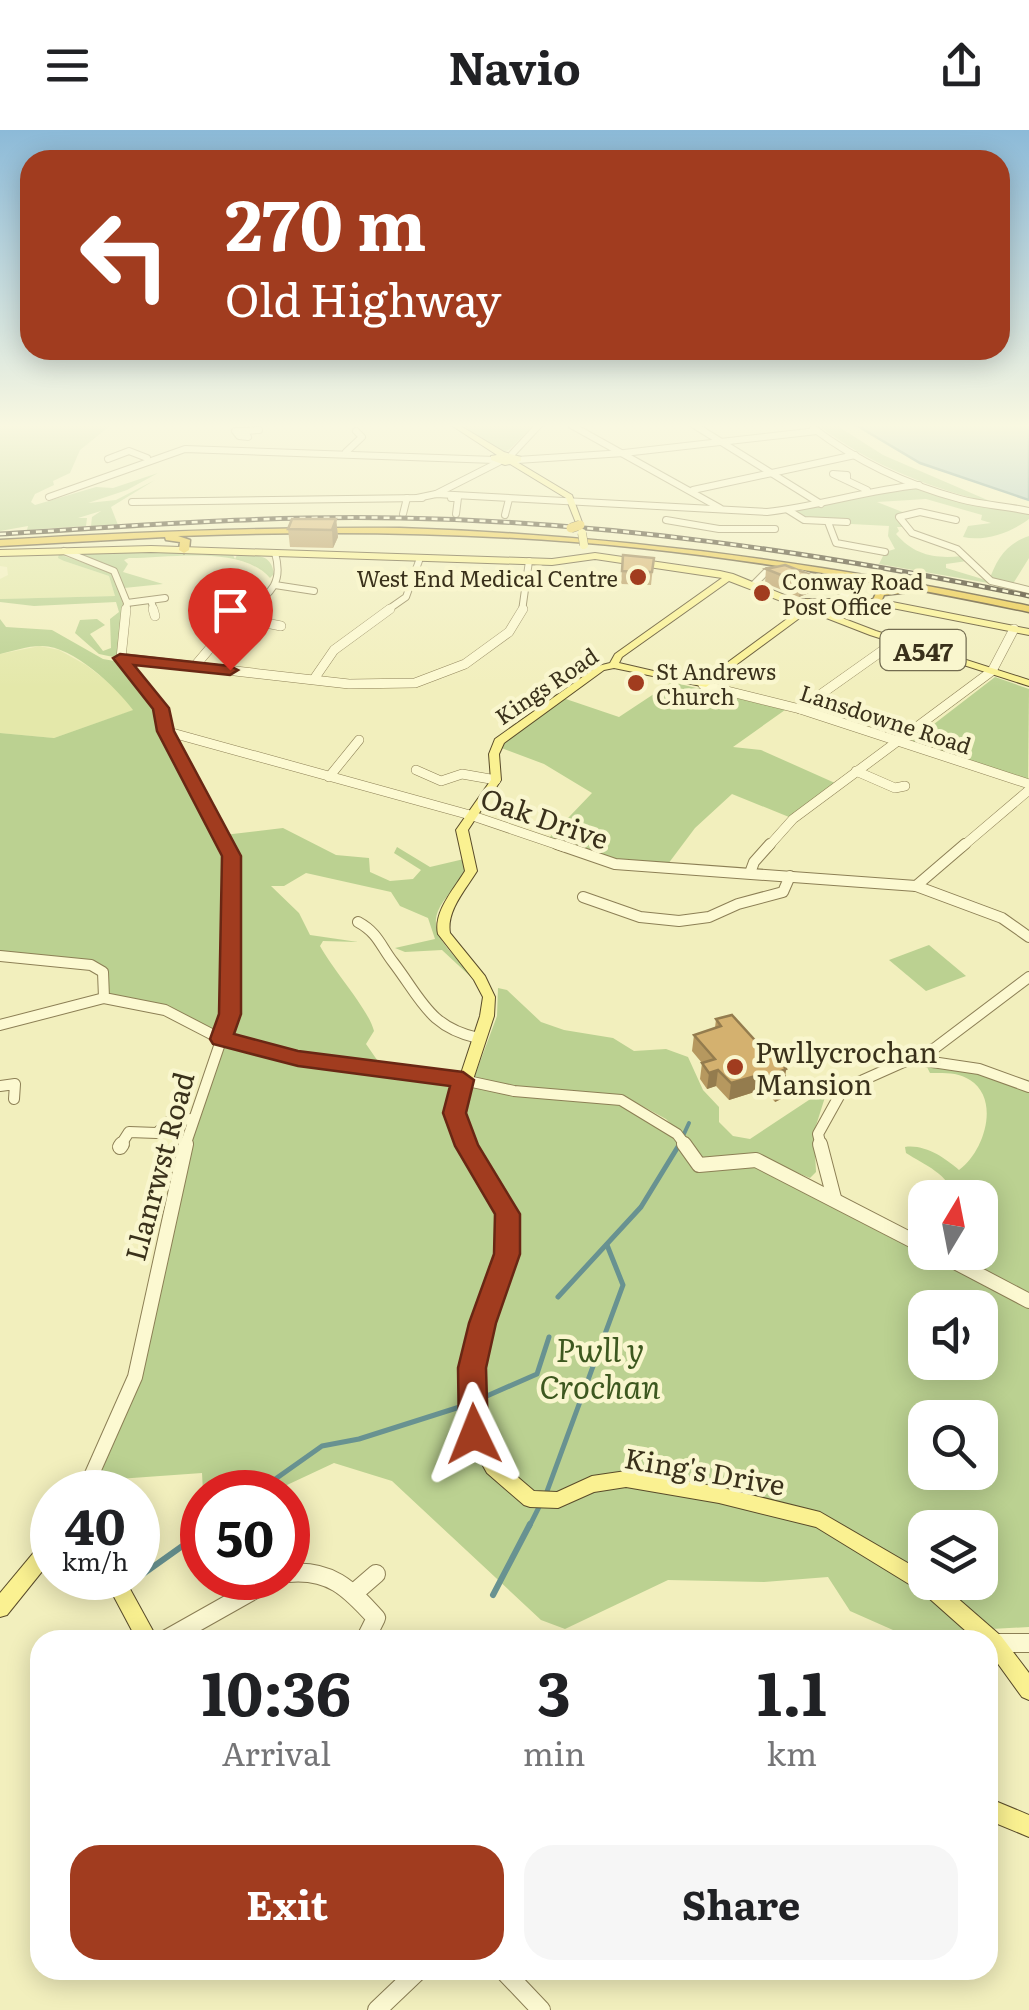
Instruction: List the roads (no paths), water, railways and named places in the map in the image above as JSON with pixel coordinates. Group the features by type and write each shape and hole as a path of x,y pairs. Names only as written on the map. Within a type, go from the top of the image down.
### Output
{"highway":[{"path":"314,526 496,530 658,543 952,588"},
{"path":"0,542 314,526 579,528 768,553 952,588 1029,609"},
{"path":"0,542 300,530 548,538 743,558 896,582 1029,609"},
{"path":"0,542 175,538 187,543 184,550"},
{"path":"877,602 880,593 909,590 1029,609"}],"main road":[{"path":"575,513 584,545 595,556"},
{"path":"0,553 184,550 530,561 595,556 730,576 784,598 810,603 877,602 1029,632"},
{"name":"Kings Road","path":"470,816 496,780 494,754 504,736 601,668 614,665 618,656 730,576"},
{"path":"784,598 799,610"},
{"path":"703,685 799,610 834,602"},
{"name":"A547","path":"799,610 819,612 1029,683"},
{"name":"Lansdowne Road","path":"614,665 703,685"},
{"name":"King's Drive","path":"470,816 461,836 471,871 447,910 442,926 444,934 480,979 488,997 455,1113 467,1146 508,1214 507,1254 482,1323 472,1368 474,1434 483,1453 536,1501 558,1500 592,1484 626,1479 720,1495 820,1520 929,1586 979,1630"},
{"path":"0,1608 30,1572"},
{"path":"126,1600 143,1630"},
{"name":"King's Drive","path":"998,1648 1029,1690"},
{"path":"998,1813 1029,1826"}],"street":[{"path":"682,521 684,513"},
{"path":"792,513 804,520 847,522"},
{"path":"886,515 899,517 911,513"},
{"path":"925,513 953,518"},
{"path":"899,517 912,533 957,548 990,581 1029,590"},
{"path":"666,520 719,529 774,532"},
{"path":"828,522 836,543 885,552"},
{"path":"64,551 113,570 127,602 120,658 349,684 416,683 464,664 496,643 517,622 530,561"},
{"path":"194,667 275,585 280,570 275,554"},
{"path":"314,680 334,650 406,597 420,558"},
{"path":"752,585 773,570 798,572 854,600"},
{"path":"275,585 314,592"},
{"path":"127,602 165,598"},
{"path":"151,600 155,616"},
{"path":"241,618 282,626"},
{"path":"750,873 754,862 792,819 992,672 1014,629"},
{"path":"800,709 896,641"},
{"name":"Llanrwst Road","path":"94,1470 125,1403 142,1352 153,1275 192,1119 230,1014 232,856 165,731 161,708 120,658"},
{"name":"Lansdowne Road","path":"703,685 800,709 1029,787"},
{"name":"Oak Drive","path":"165,731 470,816 614,864 916,886 1002,918 1029,937"},
{"path":"329,776 359,740"},
{"path":"416,770 441,781 462,774 496,780"},
{"path":"856,770 895,788 906,786"},
{"path":"916,886 1029,787"},
{"path":"584,897 640,917 694,920 783,892 790,876"},
{"path":"358,922 386,942 393,962 410,980 430,1018 442,1028 478,1038"},
{"path":"0,956 91,965 103,972 104,998"},
{"path":"834,1198 822,1150 829,1139 824,1123 842,1089 935,1048 1029,977"},
{"path":"0,1026 104,998 166,1010 221,1039 298,1058 463,1080 514,1091 621,1100 682,1140 699,1165 756,1160 908,1238"},
{"path":"912,1059 980,1068 1029,1087"},
{"path":"0,1086 15,1084 14,1099"},
{"path":"120,1148 129,1132 157,1133 170,1121 192,1119"},
{"path":"969,1270 1029,1302"},
{"path":"310,1569 331,1574 354,1593 376,1618 369,1630"},
{"path":"354,1593 376,1574"},
{"path":"183,1630 236,1600"},
{"path":"998,1643 1029,1643"},
{"path":"377,2010 408,1980"},
{"path":"512,1980 541,2010"}],"waterway":[{"path":"683,1136 689,1123"},
{"path":"558,1297 641,1207 679,1145"},
{"path":"546,1494 623,1285 607,1245"},
{"path":"480,1399 537,1374 549,1337"},
{"path":"288,1470 322,1446 359,1439 466,1405"},
{"path":"529,1527 539,1507"},
{"path":"493,1595 530,1524"},
{"path":"160,1562 180,1548"}],"railway":[{"path":"0,534 300,518 479,521 716,542 873,566 1029,596"}],"place":[{"name":"West End Medical Centre","path":"638,577"},
{"name":"Conway Road Post Office","path":"762,593"},
{"name":"St Andrews Church","path":"636,683"},
{"name":"Pwllycrochan Mansion","path":"735,1067"}],"park label":[{"name":"Pwll y Crochan","path":"600,1366"}]}
